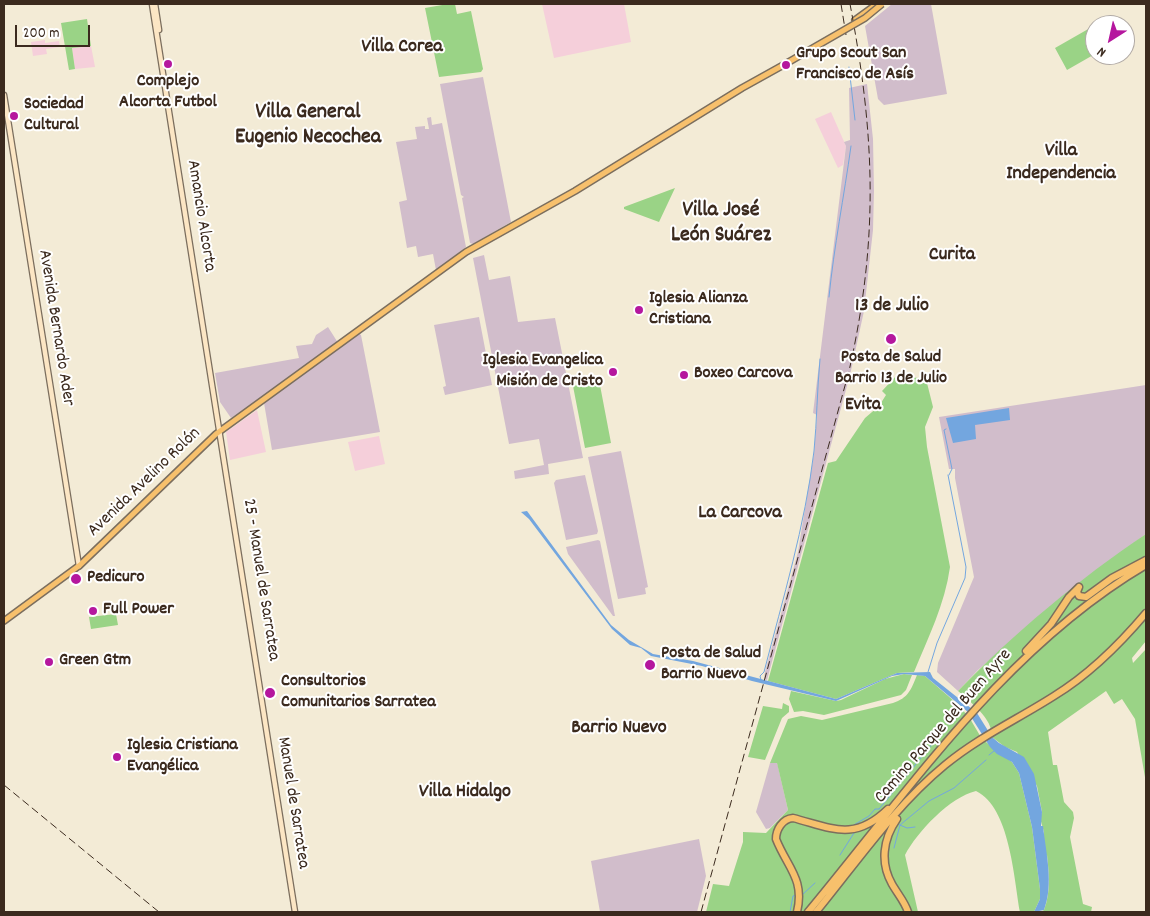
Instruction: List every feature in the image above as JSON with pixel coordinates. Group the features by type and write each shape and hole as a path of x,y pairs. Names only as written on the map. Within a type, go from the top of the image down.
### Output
{"highway":[{"path":"1001,681 1011,667 1051,624 1069,597 1079,587 1077,592 1079,596 1086,597 1112,578 1146,560"},
{"name":"Camino Parque del Buen Ayre","path":"808,912 907,791 1001,681 1079,611 1146,565"},
{"name":"Camino Parque del Buen Ayre","path":"816,912 914,794 944,766 982,738 1056,695 1090,671 1118,645 1146,613"},
{"path":"797,912 800,899 797,880 776,840 781,825 790,818 831,830 860,828 876,820 907,791"},
{"path":"908,912 888,877 884,855 888,833 914,794"}],"main road":[{"name":"25 - Manuel de Sarratea","path":"153,4 296,912"},
{"path":"786,62 856,20 877,4"},
{"path":"786,62 865,18 882,4"},
{"name":"Avenida Avelino Rolón","path":"4,621 79,566 221,431 469,250 575,191 786,62"},
{"name":"Avenida Bernardo Ader","path":"4,95 79,566"}],"shaded area":[{"path":"542,4 624,4 631,42 554,58"},
{"path":"892,4 931,4 947,94 884,105 878,99 865,26"},
{"path":"45,40 45,43 59,41 60,47 46,49 47,54 33,56 31,42"},
{"path":"91,46 95,67 75,69 72,48"},
{"path":"483,77 511,222 473,244 470,243 462,198 464,197 461,195 440,84"},
{"path":"867,84 873,139 874,191 873,230 864,311 850,375 767,680 764,679 765,672 798,552 814,453 817,415 813,413 846,146 844,142 850,140 849,88"},
{"path":"831,112 846,146 843,165 838,168 815,119"},
{"path":"431,117 432,125 442,123 466,247 436,270 433,254 418,257 416,246 407,248 399,202 407,200 396,142 417,139 415,127 425,126 425,129 429,129 427,118"},
{"path":"484,255 489,280 510,276 518,322 555,318 583,458 548,464 549,474 515,479 514,471 544,465 539,439 509,444 473,258"},
{"path":"479,317 492,385 445,395 443,387 446,386 434,325"},
{"path":"328,327 340,346 358,333 361,335 380,432 272,450 263,397 231,418 220,402 215,373 299,358 296,346 312,344 316,335"},
{"path":"1146,385 1146,534 1077,585 978,670 958,691 937,672 938,663 974,577 955,478 955,469 949,469 939,417"},
{"path":"257,410 266,452 230,460 226,432"},
{"path":"379,436 385,464 355,471 348,442"},
{"path":"621,451 648,587 645,588 646,594 618,599 588,457"},
{"path":"585,475 598,531 597,534 566,540 554,483 556,480"},
{"path":"600,541 615,616 613,616 568,554 566,547"},
{"path":"777,762 788,810 770,828 766,829 756,812 770,763"},
{"path":"699,839 706,876 697,912 600,912 591,861"}],"green space":[{"path":"455,4 457,14 471,11 483,69 481,72 439,77 425,8"},
{"path":"87,19 91,46 72,48 75,69 69,70 61,23"},
{"path":"1085,31 1085,60 1067,70 1055,48"},
{"path":"675,188 659,222 624,209 624,207"},
{"path":"896,376 919,378 921,383 927,383 933,407 925,427 927,447 950,567 940,608 925,646 914,672 897,673 836,699 768,681 828,463 836,461 865,418 879,406 886,395 882,391"},
{"path":"599,380 611,443 585,448 573,386"},
{"path":"1146,534 1146,641 1132,658 1133,663 1146,649 1146,783 1135,719 1122,699 1114,704 1106,691 1048,732 1053,765 1057,765 1064,802 1073,812 1074,818 1070,837 1083,904 1092,907 1091,912 1041,912 1044,910 1048,896 1049,876 1047,855 1044,855 1044,832 1040,818 1042,812 1037,786 1017,752 1005,747 992,737 989,723 985,717 958,691 1024,628 1096,569"},
{"path":"116,614 118,625 91,629 89,617"},
{"path":"904,674 912,675 906,690 901,695 824,715 803,711 794,712 789,699 791,691 836,701 841,700 885,679"},
{"path":"917,675 925,676 954,701 969,717 982,739 1012,762 1019,773 1032,827 1040,889 1040,899 1034,912 1020,912 1009,845 1003,828 996,812 987,799 976,791 956,800 935,817 910,846 905,855 918,912 706,912 713,884 729,886 743,842 743,832 766,833 788,810 777,763 770,763 788,719 801,716 822,720 893,703 902,699 908,693"},
{"path":"783,703 789,706 789,712 782,718 765,760 748,757 763,706 782,709"}],"water":[{"path":"1009,408 1010,420 975,425 976,439 953,443 946,418"},
{"path":"527,511 611,625 629,640 653,654 693,661 836,699 897,673 930,672 933,678 977,713 992,737 1024,757 1034,774 1042,812 1041,826 1043,826 1049,879 1044,910 1034,912 1040,899 1040,889 1032,827 1019,773 1012,762 997,754 990,747 968,712 925,676 904,674 892,676 836,701 752,681 702,666 651,656 641,648 630,645 612,629 529,519 521,512"}],"waterway":[{"path":"849,67 855,120"},
{"path":"829,297 851,146"},
{"path":"761,680 760,676 764,672 793,562 805,507 814,451 820,359"},
{"path":"946,429 944,430 952,469 949,475"},
{"path":"928,672 937,643 965,578 966,567 948,475"},
{"path":"879,809 934,742"},
{"path":"989,755 994,751"},
{"path":"898,824 900,825 929,801 954,788 986,760"},
{"path":"852,826 869,816 875,809 879,809"},
{"path":"894,848 900,825 907,828 915,827"},
{"path":"840,855 854,833"},
{"path":"802,895 815,883"},
{"path":"790,912 793,896 796,895"}],"railway":[{"path":"841,4 846,35"},
{"path":"701,912 849,371 859,322 869,231 869,143 865,98 850,4"},
{"path":"4,785 159,912"}],"place":[{"name":"Complejo Alcorta Futbol","path":"168,64"},
{"name":"Grupo Scout San Francisco de Asís","path":"786,65"},
{"name":"Sociedad Cultural","path":"14,116"},
{"name":"Iglesia Alianza Cristiana","path":"639,310"},
{"name":"Posta de Salud Barrio 13 de Julio","path":"891,339"},
{"name":"Iglesia Evangelica Misión de Cristo","path":"613,372"},
{"name":"Boxeo Carcova","path":"684,375"},
{"name":"Pedicuro","path":"76,579"},
{"name":"Full Power","path":"93,611"},
{"name":"Green Gtm","path":"49,662"},
{"name":"Posta de Salud Barrio Nuevo","path":"650,665"},
{"name":"Consultorios Comunitarios Sarratea","path":"270,693"},
{"name":"Iglesia Cristiana Evangélica","path":"117,757"}],"district":[{"name":"Villa Corea","path":"402,48"},
{"name":"Villa General Eugenio Necochea","path":"308,126"},
{"name":"Villa Independencia","path":"1061,164"},
{"name":"Villa José León Suárez","path":"721,224"},
{"name":"Curita","path":"952,256"},
{"name":"13 de Julio","path":"892,307"},
{"name":"Evita","path":"863,406"},
{"name":"La Carcova","path":"740,514"},
{"name":"Barrio Nuevo","path":"619,729"},
{"name":"Villa Hidalgo","path":"465,793"}]}
